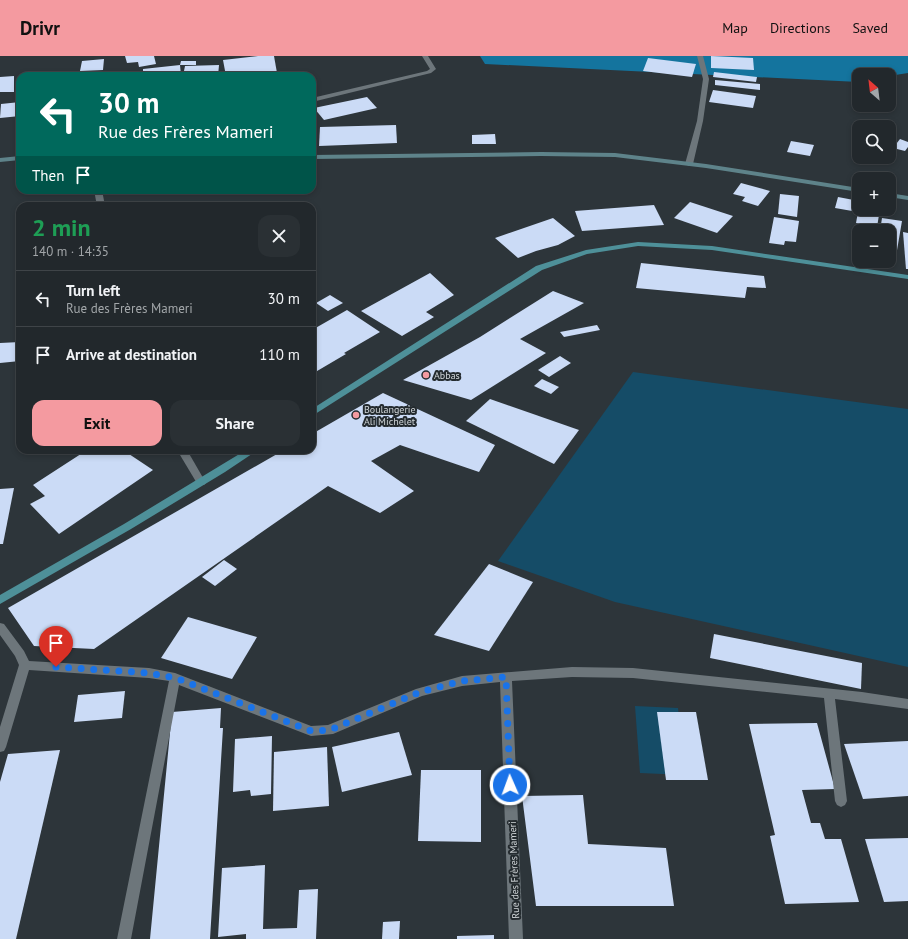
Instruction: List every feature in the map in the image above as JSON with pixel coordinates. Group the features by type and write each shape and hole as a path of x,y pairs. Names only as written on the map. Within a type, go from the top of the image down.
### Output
{"main road":[{"path":"316,157 548,154 615,155 688,164 852,189"},
{"path":"0,160 16,158"},
{"path":"896,196 908,198"},
{"path":"316,409 539,268 586,252 638,244 712,248 908,277"},
{"path":"0,600 202,483 247,454"}],"street":[{"path":"316,99 429,72 433,69 425,56"},
{"path":"688,164 700,121 706,79 700,56"},
{"path":"184,454 202,483"},
{"path":"0,627 20,654 25,665 0,747"},
{"path":"25,665 149,673 176,678 311,731 330,730 420,692 462,681 572,672 633,673 908,704"},
{"name":"Rue des Frères Mameri","path":"506,677 516,939"},
{"path":"124,939 176,678"},
{"path":"829,694 841,802"}],"shaded area":[{"path":"480,56 908,56 908,73 896,75 896,68 852,68 852,82 485,64"},
{"path":"633,372 908,409 908,667 615,602 498,561"},
{"path":"635,706 678,708 685,775 640,773"}],"building":[{"path":"125,56 154,56 156,64 139,67 138,62 127,63"},
{"path":"258,56 274,56 277,72 225,72 223,60"},
{"path":"711,56 753,58 754,70 711,68"},
{"path":"648,58 696,64 692,77 643,71"},
{"path":"104,59 103,70 80,71 82,61"},
{"path":"181,61 196,61 196,65 180,65"},
{"path":"180,65 181,72 143,72 143,69"},
{"path":"219,65 218,72 184,72 185,66"},
{"path":"714,72 757,77 756,82 713,77"},
{"path":"14,76 14,92 0,92 0,77"},
{"path":"715,80 760,84 760,90 715,85"},
{"path":"713,90 756,96 753,108 709,102"},
{"path":"367,97 377,108 324,120 316,110 316,108"},
{"path":"16,102 16,116 0,118 1,104"},
{"path":"396,125 397,143 319,146 320,127"},
{"path":"495,134 496,144 472,144 472,135"},
{"path":"900,139 908,142 908,147 905,151 896,149 896,144"},
{"path":"791,141 814,145 810,156 787,152"},
{"path":"741,183 770,191 758,206 742,201 745,197 733,194"},
{"path":"780,194 799,196 797,217 778,214"},
{"path":"838,197 852,200 852,211 835,208"},
{"path":"690,202 733,216 717,233 674,218"},
{"path":"654,205 664,225 582,231 575,211"},
{"path":"857,216 879,216 878,224 856,223"},
{"path":"774,217 799,221 796,242 785,241 784,245 769,243"},
{"path":"553,218 575,236 558,245 518,258 495,238"},
{"path":"882,218 902,221 896,256 896,224 881,224"},
{"path":"903,232 908,233 908,269 906,269"},
{"path":"641,263 764,276 766,288 747,287 745,298 636,288"},
{"path":"430,273 454,295 426,312 434,317 402,336 361,311"},
{"path":"553,291 584,303 520,339 546,353 471,400 403,380 480,337"},
{"path":"330,295 343,303 328,311 316,303"},
{"path":"347,310 380,332 316,372 316,328"},
{"path":"597,325 600,330 564,337 560,332"},
{"path":"16,342 16,361 0,363 0,343"},
{"path":"560,356 571,363 549,377 538,370"},
{"path":"542,379 559,387 551,394 534,386"},
{"path":"383,393 495,445 479,472 400,445 371,461 414,491 380,513 328,486 94,649 34,646 8,608 277,454 316,454 316,432"},
{"path":"490,399 579,430 554,464 466,421"},
{"path":"81,454 129,454 153,470 59,534 30,504 45,496 33,485"},
{"path":"14,488 3,544 0,544 0,489"},
{"path":"224,560 237,569 215,586 202,577"},
{"path":"489,564 533,582 489,651 434,635"},
{"path":"188,617 257,637 232,679 161,658"},
{"path":"714,634 862,663 861,689 710,658"},
{"path":"125,691 122,718 74,722 78,695"},
{"path":"221,708 220,728 223,728 210,939 150,939 172,712"},
{"path":"657,712 696,712 708,780 666,780"},
{"path":"817,723 835,789 802,790 811,823 820,823 825,839 841,839 859,902 785,904 770,836 775,835 749,724"},
{"path":"399,732 412,775 342,792 332,747"},
{"path":"272,736 271,794 251,796 250,790 233,792 235,739"},
{"path":"908,741 908,796 863,799 844,744"},
{"path":"327,747 329,806 273,811 274,752"},
{"path":"60,750 16,939 0,939 0,782 8,754"},
{"path":"421,770 481,770 481,842 418,841"},
{"path":"583,795 588,844 666,848 674,906 536,906 522,796"},
{"path":"908,838 908,901 884,902 865,839"},
{"path":"265,865 263,929 297,928 299,890 318,889 316,939 246,939 246,934 218,937 222,868"},
{"path":"400,921 399,939 382,939 383,922"},
{"path":"494,935 494,939 457,939 457,936"}],"place":[{"name":"Abbas","path":"426,375"},
{"name":"Boulangerie Ali Michelet","path":"356,415"}],"route":[{"path":"56,667 149,673 176,678 311,731 330,730 350,723 380,708 420,692 462,681 506,677 510,785"}]}
